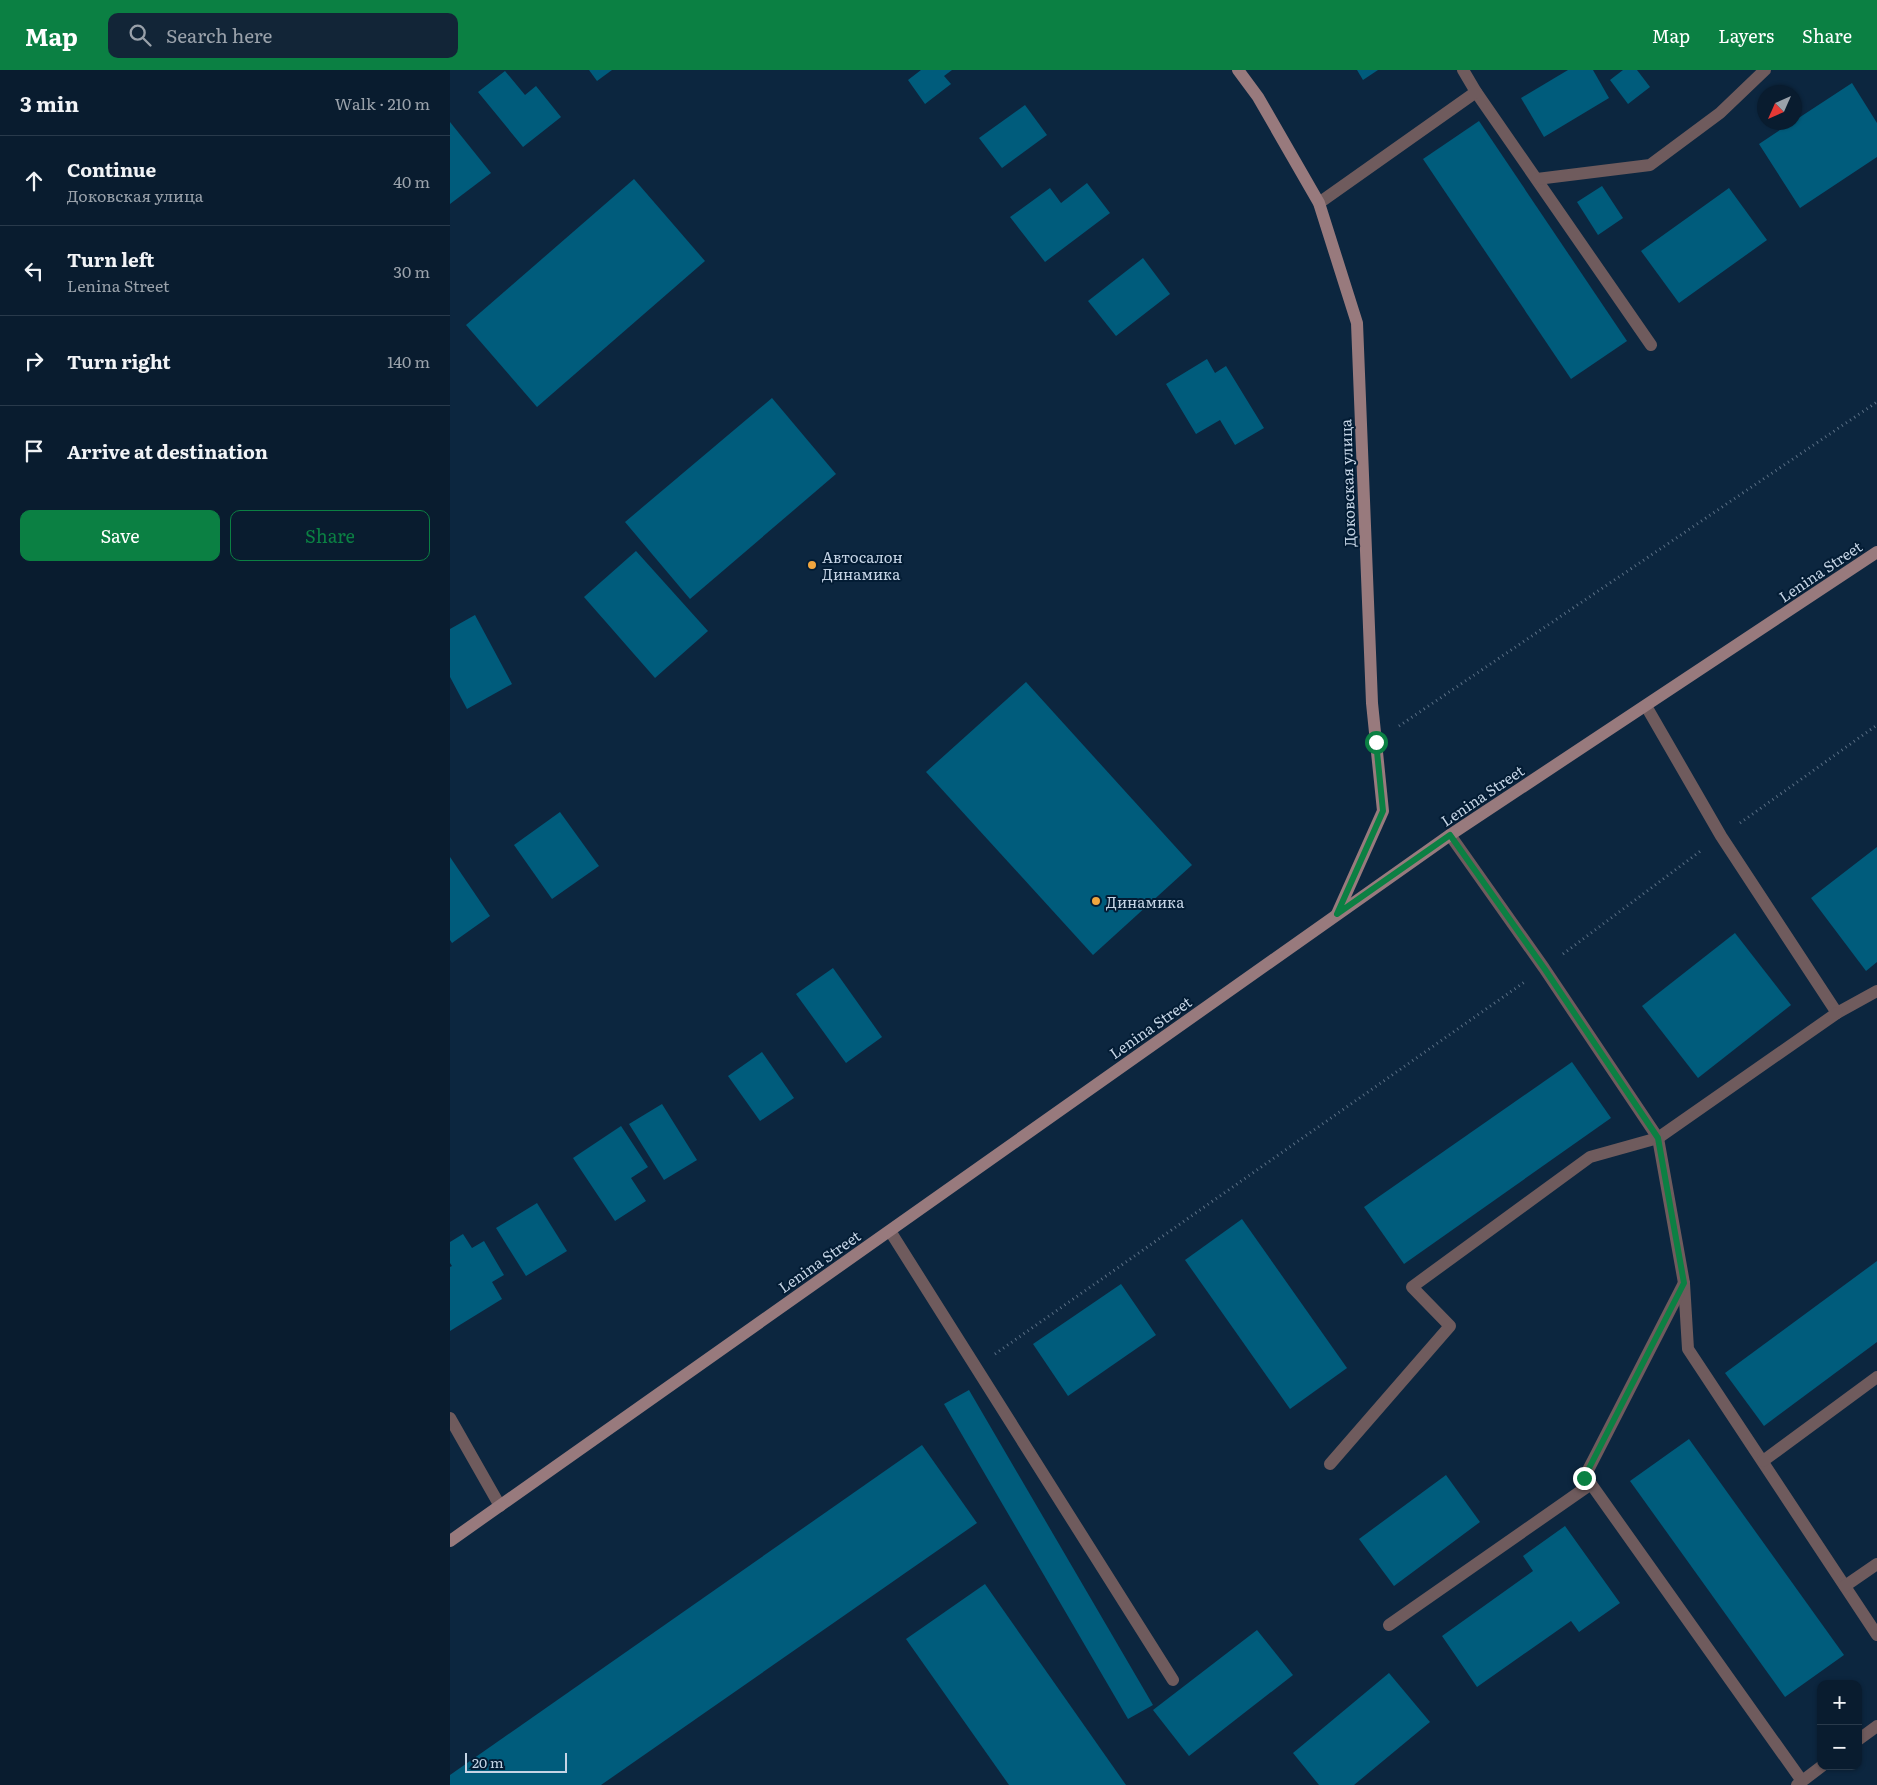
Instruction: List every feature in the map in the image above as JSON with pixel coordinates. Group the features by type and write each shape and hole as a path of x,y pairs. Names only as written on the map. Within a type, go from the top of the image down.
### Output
{"main road":[{"name":"Доковская улица","path":"1238,70 1258,97 1319,203 1358,323 1372,703 1383,811 1337,914"},
{"name":"Lenina Street","path":"450,1541 1450,835 1877,552"}],"street":[{"path":"1463,70 1476,92 1652,345"},
{"path":"1537,179 1650,165 1720,113 1765,70"},
{"path":"1319,203 1476,92"},
{"path":"1646,706 1721,836 1837,1013"},
{"path":"1450,835 1544,968 1658,1138 1684,1283 1688,1349 1877,1635"},
{"path":"1330,1464 1450,1326 1412,1287 1590,1157 1658,1138 1837,1013 1877,991"},
{"path":"890,1231 1172,1680"},
{"path":"1684,1283 1584,1478 1591,1484 1800,1783 1817,1770"},
{"path":"1763,1461 1877,1377"},
{"path":"450,1418 500,1506"},
{"path":"1389,1625 1591,1484"},
{"path":"1845,1586 1877,1564"},
{"path":"1862,1737 1877,1726"}],"path":[{"path":"1376,742 1877,402"},
{"path":"976,1368 1544,968 1721,836 1877,725"}],"building":[{"path":"589,70 612,70 597,81"},
{"path":"921,70 952,70 944,76 951,84 925,104 908,80"},
{"path":"1357,70 1378,70 1363,80"},
{"path":"1568,70 1593,70 1609,98 1544,137 1521,98"},
{"path":"1623,70 1637,70 1650,87 1628,104 1610,80"},
{"path":"505,71 525,95 536,86 561,117 523,147 478,92"},
{"path":"1852,83 1877,123 1877,157 1800,208 1759,144 1780,130 1802,130 1802,116"},
{"path":"1025,105 1047,135 1002,168 979,138"},
{"path":"1479,121 1627,341 1571,379 1423,159"},
{"path":"450,122 491,173 450,204"},
{"path":"634,179 705,261 537,407 466,325"},
{"path":"1087,183 1110,213 1045,262 1010,217 1050,188 1061,203"},
{"path":"1602,186 1623,218 1598,235 1577,202"},
{"path":"1729,188 1767,240 1679,303 1641,251"},
{"path":"1143,258 1170,294 1116,336 1088,301"},
{"path":"1207,359 1215,373 1226,366 1264,428 1235,445 1220,420 1196,434 1166,384"},
{"path":"772,398 836,474 690,599 625,522"},
{"path":"636,551 708,631 655,678 584,597"},
{"path":"475,615 512,684 467,709 450,677 450,629"},
{"path":"1026,682 1192,865 1093,955 926,772"},
{"path":"560,812 599,866 552,899 514,845"},
{"path":"1877,847 1877,962 1866,971 1811,898"},
{"path":"450,857 490,916 452,943 450,940"},
{"path":"1735,933 1791,1005 1698,1078 1642,1006"},
{"path":"833,968 882,1037 846,1063 796,994"},
{"path":"762,1052 794,1098 760,1121 728,1076"},
{"path":"1572,1062 1611,1118 1404,1264 1364,1207"},
{"path":"662,1104 697,1160 664,1180 629,1124"},
{"path":"621,1126 648,1167 631,1178 646,1201 615,1221 573,1158"},
{"path":"537,1203 567,1251 526,1276 496,1228"},
{"path":"1242,1219 1347,1368 1290,1409 1185,1260"},
{"path":"463,1234 472,1248 484,1241 504,1275 492,1282 502,1299 450,1331 450,1267 452,1266 450,1263 450,1242"},
{"path":"1877,1261 1877,1342 1764,1426 1725,1373"},
{"path":"1121,1284 1156,1335 1068,1396 1033,1344"},
{"path":"969,1390 1153,1705 1128,1719 944,1404"},
{"path":"1689,1439 1844,1655 1785,1697 1630,1481"},
{"path":"922,1445 977,1523 601,1785 450,1785 450,1775"},
{"path":"1446,1475 1480,1522 1394,1586 1359,1539"},
{"path":"1565,1526 1620,1603 1579,1632 1571,1621 1477,1687 1442,1636 1533,1571 1523,1556"},
{"path":"985,1584 1126,1785 1009,1785 906,1639"},
{"path":"1257,1630 1293,1675 1189,1756 1153,1710"},
{"path":"1389,1673 1430,1722 1354,1785 1319,1785 1293,1753"}],"place":[{"name":"Автосалон Динамика","path":"812,565"},
{"name":"Динамика","path":"1096,901"}],"route":[{"path":"1376,742 1383,811 1337,914 1450,835 1544,968 1658,1138 1684,1283 1584,1478"}]}
